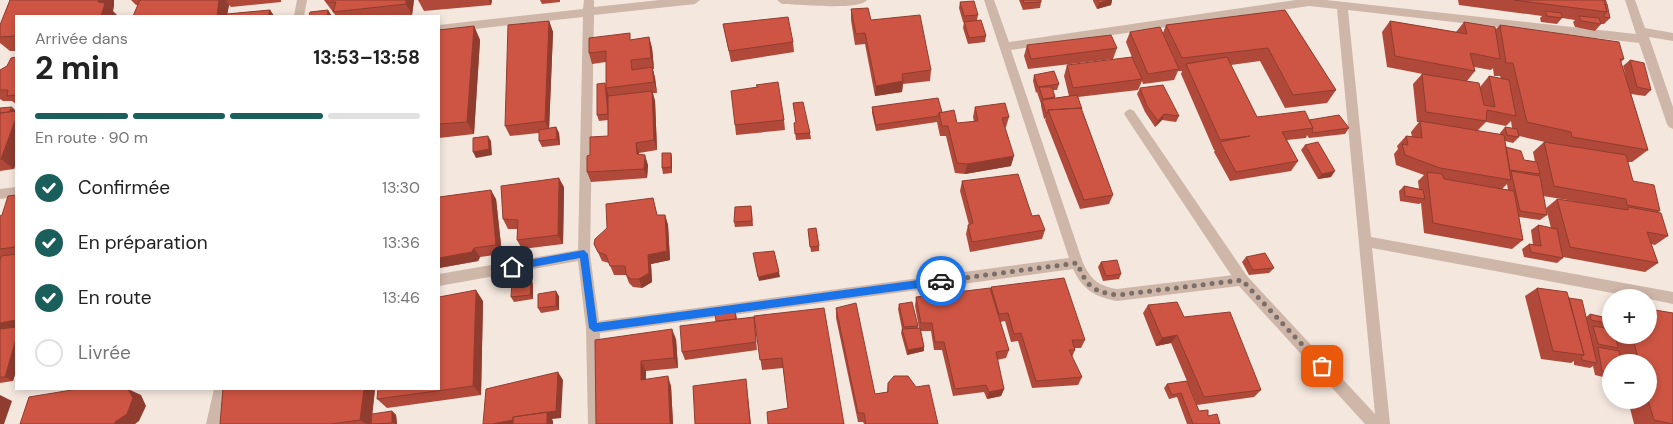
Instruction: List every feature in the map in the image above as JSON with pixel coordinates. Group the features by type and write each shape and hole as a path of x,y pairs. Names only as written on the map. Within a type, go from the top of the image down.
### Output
{"street":[{"path":"299,15 302,0"},
{"path":"589,0 584,254 594,328 595,424"},
{"path":"440,29 695,0"},
{"path":"782,0 838,2 862,0"},
{"path":"989,0 1077,263 1085,281 1101,293 1118,295 1242,280"},
{"path":"1630,0 1673,124"},
{"path":"1005,47 1309,2 1643,36 1673,37"},
{"path":"1342,6 1383,424"},
{"path":"1130,114 1242,280 1375,424"},
{"path":"0,194 15,192"},
{"path":"1365,241 1673,298"},
{"path":"440,280 584,254"},
{"path":"594,328 1077,263"},
{"path":"213,424 221,390"}],"building":[{"path":"10,0 99,0 98,2 105,3 101,15 15,15 15,36 0,37 0,25"},
{"path":"140,0 219,0 217,15 133,15"},
{"path":"325,0 406,0 406,4 333,12 336,2 327,2"},
{"path":"1023,0 1041,0 1041,2 1024,3"},
{"path":"1097,0 1109,0 1099,3"},
{"path":"1514,0 1604,0 1607,12"},
{"path":"974,1 978,15 964,16 960,2"},
{"path":"1605,4 1607,4 1610,18 1604,17 1607,12"},
{"path":"868,8 871,20 920,15 931,70 902,74 903,81 876,86 865,33 856,34 851,9"},
{"path":"270,10 268,15 227,14"},
{"path":"328,10 327,15 309,15 310,12"},
{"path":"1285,10 1336,90 1293,95 1268,48 1182,58 1166,25"},
{"path":"1545,11 1561,13 1562,18 1547,16"},
{"path":"1579,16 1599,18 1601,24 1581,21"},
{"path":"788,17 793,42 729,51 723,24"},
{"path":"981,20 986,36 969,38 964,22"},
{"path":"549,21 545,121 505,126 508,25"},
{"path":"1390,21 1467,34 1464,22 1495,27 1500,59 1470,53 1475,71 1395,56"},
{"path":"1500,25 1619,42 1624,59 1620,59 1648,150 1572,137 1571,132 1527,122 1513,63 1506,63"},
{"path":"474,26 467,122 440,124 440,30"},
{"path":"1160,27 1179,69 1148,74 1130,32"},
{"path":"630,33 630,40 649,37 651,58 631,60 632,70 652,67 654,82 606,88 606,51 589,53 589,38"},
{"path":"1111,35 1117,48 1031,59 1027,45"},
{"path":"15,57 15,95 7,96 8,90 0,90 0,70 7,66 11,58"},
{"path":"1132,57 1142,79 1073,88 1067,65"},
{"path":"1227,57 1257,117 1305,111 1313,128 1282,132 1298,161 1236,172 1220,142 1250,136 1220,140 1186,64"},
{"path":"1630,60 1644,63 1651,90 1637,87"},
{"path":"1054,71 1059,84 1038,87 1034,75"},
{"path":"1422,74 1479,83 1484,105 1495,107 1489,76 1509,80 1516,116 1487,110 1486,121 1426,112"},
{"path":"778,82 784,120 735,125 731,91"},
{"path":"605,83 608,114 597,115 597,84"},
{"path":"1163,85 1179,116 1164,114 1158,121 1147,106 1140,88"},
{"path":"1039,87 1052,87 1055,97 1043,99"},
{"path":"652,91 654,140 636,143 637,154 645,155 644,169 587,172 587,156 590,155 590,137 608,136 608,96"},
{"path":"1077,95 1082,109 1048,110 1048,113 1046,113 1042,100"},
{"path":"938,98 942,112 938,116 876,125 872,107"},
{"path":"803,102 810,133 795,134 794,123 796,122 793,103"},
{"path":"1005,103 1009,117 1002,118 1014,156 967,164 957,163 948,126 942,126 939,113 954,110 957,123 978,121 975,107"},
{"path":"12,107 9,112 0,113 0,108"},
{"path":"1081,108 1113,195 1084,200 1048,110"},
{"path":"15,111 15,121 1,159 0,159 0,113"},
{"path":"1339,115 1349,128 1313,133 1309,120"},
{"path":"1420,121 1504,135 1511,180 1440,168 1405,155 1402,144 1408,145 1406,136 1422,138"},
{"path":"556,127 557,139 539,141 539,130"},
{"path":"1505,127 1517,129 1519,137 1507,135"},
{"path":"488,136 489,149 473,152 473,138"},
{"path":"1318,142 1335,171 1322,174 1305,145"},
{"path":"1544,142 1626,155 1633,181 1654,185 1660,211 1627,205 1626,199 1554,186"},
{"path":"1506,147 1521,151 1524,160 1537,162 1540,174 1510,170"},
{"path":"662,153 671,153 671,167 662,168"},
{"path":"1511,171 1540,176 1547,215 1520,211"},
{"path":"1427,172 1442,174 1444,179 1514,191 1523,240 1433,223"},
{"path":"1018,174 1032,216 1039,215 1045,230 972,242 968,225 973,223 962,181"},
{"path":"559,178 558,235 517,240 518,220 503,219 501,186"},
{"path":"1404,186 1423,190 1425,199 1405,196"},
{"path":"491,190 496,245 474,248 472,252 440,258 440,197"},
{"path":"15,195 15,247 0,249 0,216 8,196"},
{"path":"653,198 657,215 665,215 667,251 648,255 649,273 639,279 630,279 626,274 625,266 610,266 606,255 598,252 594,244 595,239 607,228 606,204"},
{"path":"1557,199 1628,210 1628,207 1661,213 1668,236 1647,232 1658,263 1570,247"},
{"path":"751,206 752,221 734,222 735,207"},
{"path":"1538,225 1557,229 1563,258 1531,252 1529,244 1541,246"},
{"path":"816,228 819,246 810,247 808,229"},
{"path":"774,251 779,272 758,277 753,253"},
{"path":"1265,253 1274,268 1253,270 1246,257"},
{"path":"15,254 15,320 0,323 0,261 1,256"},
{"path":"1117,260 1121,274 1106,276 1101,262"},
{"path":"1064,278 1085,340 1072,340 1075,350 1069,350 1082,377 1036,381 1021,333 1014,334 1008,313 999,314 991,287"},
{"path":"531,279 530,295 511,297 512,281"},
{"path":"990,288 1009,350 996,352 1004,389 989,392 986,385 955,389 944,342 935,342 932,323 921,323 916,297"},
{"path":"1537,288 1567,292 1584,355 1553,351"},
{"path":"476,290 473,386 377,399 378,390 440,390 440,297"},
{"path":"556,291 556,306 538,308 538,294"},
{"path":"1569,298 1582,300 1597,363 1582,360 1581,357 1584,355"},
{"path":"912,302 918,326 904,327 899,304"},
{"path":"1177,302 1184,317 1230,312 1261,390 1204,397 1177,335 1162,338 1148,305"},
{"path":"856,303 875,394 888,392 888,383 894,376 908,376 916,387 929,385 938,424 866,424 864,413 858,413 836,308"},
{"path":"824,308 844,424 768,424 767,412 788,408 782,358 760,360 754,316"},
{"path":"735,310 736,319 716,321 715,313"},
{"path":"1657,310 1673,313 1673,424 1654,420 1651,409 1657,409 1657,354 1637,354 1634,344 1657,344"},
{"path":"1590,314 1602,317 1602,322 1591,320"},
{"path":"754,317 756,342 682,352 680,326"},
{"path":"1593,326 1602,328 1602,344 1617,344 1618,348 1598,344"},
{"path":"15,327 15,342 5,377 0,377 0,329"},
{"path":"920,328 924,347 908,350 902,329"},
{"path":"672,329 674,358 641,361 641,380 668,376 670,424 596,424 595,340"},
{"path":"1598,347 1619,351 1620,354 1602,354 1602,371"},
{"path":"558,372 556,411 513,417 513,420 483,424 486,389"},
{"path":"746,379 750,424 695,424 693,386"},
{"path":"1187,381 1199,411 1208,410 1208,416 1217,414 1220,424 1193,424 1181,393 1172,395 1167,384"},
{"path":"72,390 129,390 133,398 127,414 114,424 20,424 29,397"},
{"path":"223,390 364,390 360,420 331,424 220,424"},
{"path":"392,411 392,423 371,424 372,414"},
{"path":"547,412 547,424 513,424 513,417"}],"way so far":[{"path":"941,281 1077,263 1085,281 1101,293 1118,295 1242,280 1322,366"}],"route":[{"path":"512,267 584,254 594,328 941,281"}]}
